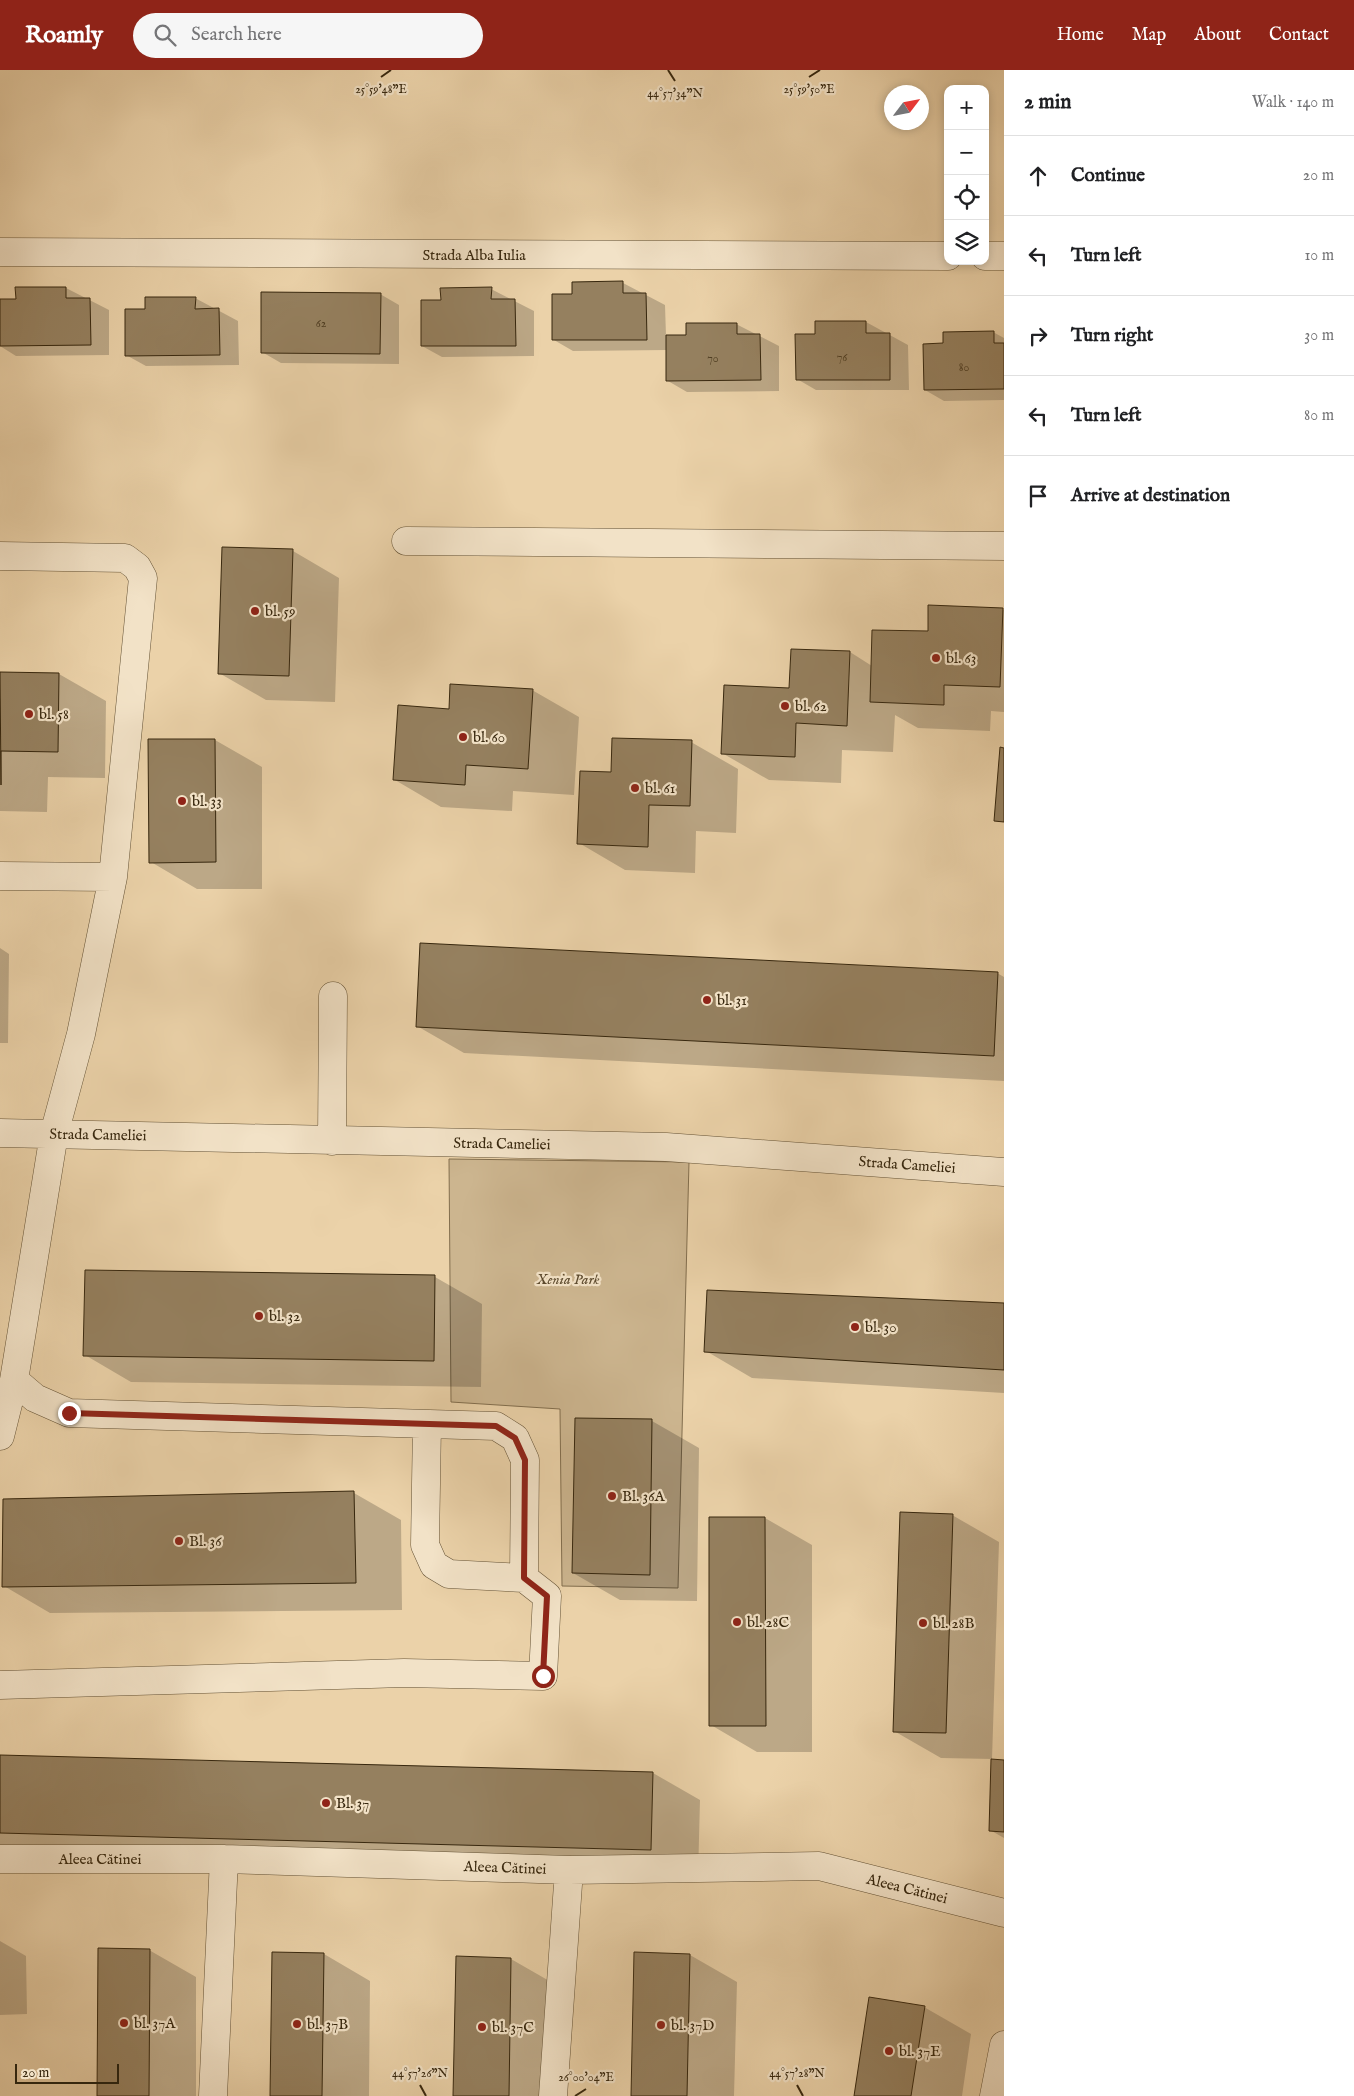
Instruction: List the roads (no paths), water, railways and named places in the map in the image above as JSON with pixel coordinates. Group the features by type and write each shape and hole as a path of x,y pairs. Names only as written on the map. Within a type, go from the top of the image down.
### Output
{"street":[{"name":"Strada Alba Iulia","path":"0,252 944,256"},
{"path":"989,256 1004,256"},
{"path":"406,541 1004,546"},
{"path":"0,556 125,558 137,567 143,578 113,877 81,1034 54,1134 14,1380 0,1436"},
{"path":"0,876 113,877"},
{"path":"332,1140 333,996"},
{"name":"Strada Cameliei","path":"0,1133 666,1147 1004,1172"},
{"path":"14,1380 35,1398 69,1413 496,1426 515,1438 525,1460 524,1578"},
{"path":"0,1684 404,1673 543,1676 547,1596 524,1578 448,1574 434,1565 425,1545 427,1424"},
{"name":"Aleea Cătinei","path":"0,1859 224,1859 569,1870 819,1866 1004,1913"},
{"path":"213,2096 224,1859"},
{"path":"553,2096 569,1870"},
{"path":"994,2096 1004,2045"}],"place":[{"name":"bl. 59","path":"255,611"},
{"name":"bl. 63","path":"936,658"},
{"name":"bl. 62","path":"785,706"},
{"name":"bl. 58","path":"29,714"},
{"name":"bl. 60","path":"463,737"},
{"name":"bl. 61","path":"635,788"},
{"name":"bl. 33","path":"182,801"},
{"name":"bl. 31","path":"707,1000"},
{"name":"bl. 32","path":"259,1316"},
{"name":"bl. 30","path":"855,1327"},
{"name":"Bl. 36A","path":"612,1496"},
{"name":"Bl. 36","path":"179,1541"},
{"name":"bl. 28C","path":"737,1622"},
{"name":"bl. 28B","path":"923,1623"},
{"name":"Bl. 37","path":"326,1803"},
{"name":"bl. 37A","path":"124,2023"},
{"name":"bl. 37B","path":"297,2024"},
{"name":"bl. 37D","path":"661,2025"},
{"name":"bl. 37C","path":"482,2027"},
{"name":"bl. 37E","path":"889,2051"}],"park label":[{"name":"Xenia Park","path":"568,1279"}]}
